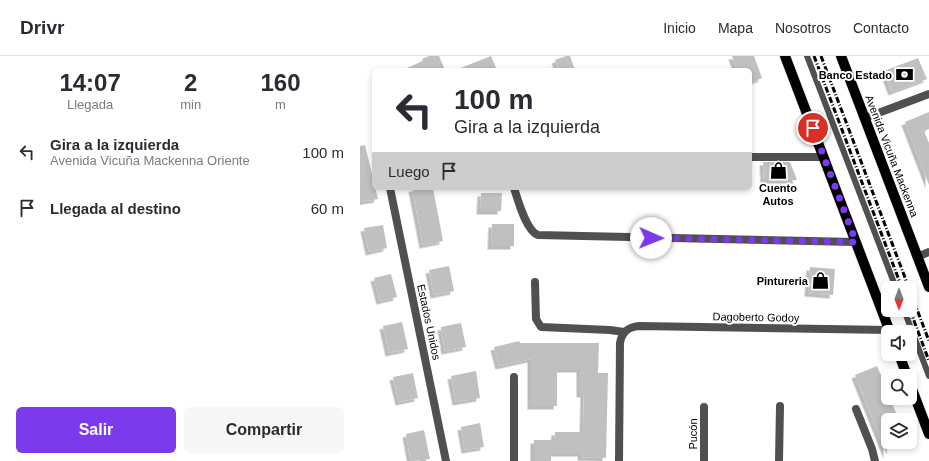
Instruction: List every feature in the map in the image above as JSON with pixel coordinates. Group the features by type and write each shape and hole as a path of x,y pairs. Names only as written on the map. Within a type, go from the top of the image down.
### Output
{"main road":[{"path":"785,56 888,325"},
{"name":"Avenida Vicuña Mackenna","path":"841,56 929,287"},
{"path":"917,402 929,434"}],"street":[{"path":"865,118 929,94"},
{"path":"752,156 824,157"},
{"name":"Estados Unidos","path":"390,190 446,461"},
{"path":"515,190 528,226 534,234 538,235 856,242"},
{"path":"917,256 929,252"},
{"name":"Dagoberto Godoy","path":"535,282 536,320 540,327 624,332 633,326 881,331"},
{"path":"619,461 620,343 624,332"},
{"path":"514,377 514,461"},
{"path":"780,406 780,461"},
{"name":"Pucón","path":"704,407 704,461"},
{"path":"856,409 872,449 875,461"}],"lane":[{"path":"807,56 893,281"},
{"path":"907,317 929,376"}],"building":[{"path":"429,56 439,56 444,68 407,68 423,61 422,59"},
{"path":"491,56 496,68 461,68"},
{"path":"570,56 574,68 558,68 555,60"},
{"path":"732,56 754,56 762,78 752,82 752,68 736,68"},
{"name":"Banco Estado","path":"918,58 927,79 892,92 884,71"},
{"path":"929,112 929,129 924,131 929,143 929,185 905,122"},
{"path":"365,145 372,174 372,190 376,190 378,199 360,202 360,146"},
{"name":"Cuento Autos","path":"763,162 790,162 797,180 764,180"},
{"path":"412,190 433,190 443,241 423,245"},
{"path":"481,193 502,193 501,211 480,211"},
{"path":"492,224 514,224 514,246 491,246"},
{"path":"383,225 387,248 369,252 364,228"},
{"path":"449,266 454,291 434,295 429,270"},
{"name":"Pintureria","path":"810,267 835,269 833,295 808,293"},
{"path":"391,274 397,297 380,301 374,278"},
{"path":"402,322 408,349 389,353 383,326"},
{"path":"461,323 466,347 445,351 441,327"},
{"path":"519,341 520,343 599,343 598,373 608,373 606,458 581,457 581,453 551,453 551,461 534,461 534,440 554,440 555,432 583,432 584,394 580,394 580,369 557,369 557,406 531,406 531,359 499,366 494,347"},
{"path":"877,366 881,375 881,405 893,405 896,413 881,413 881,440 855,375"},
{"path":"476,371 480,398 456,402 451,376"},
{"path":"413,373 418,398 399,402 393,377"},
{"path":"480,423 484,447 465,450 461,427"},
{"path":"424,430 430,459 411,461 406,434"}],"railway":[{"path":"814,56 899,281"},
{"path":"821,56 906,281"},
{"path":"917,309 929,341"},
{"path":"913,317 929,361"}],"place":[{"name":"Banco Estado","path":"905,75"},
{"name":"Cuento Autos","path":"778,170"},
{"name":"Pintureria","path":"821,281"}],"route":[{"path":"651,238 856,242 813,128"}]}
